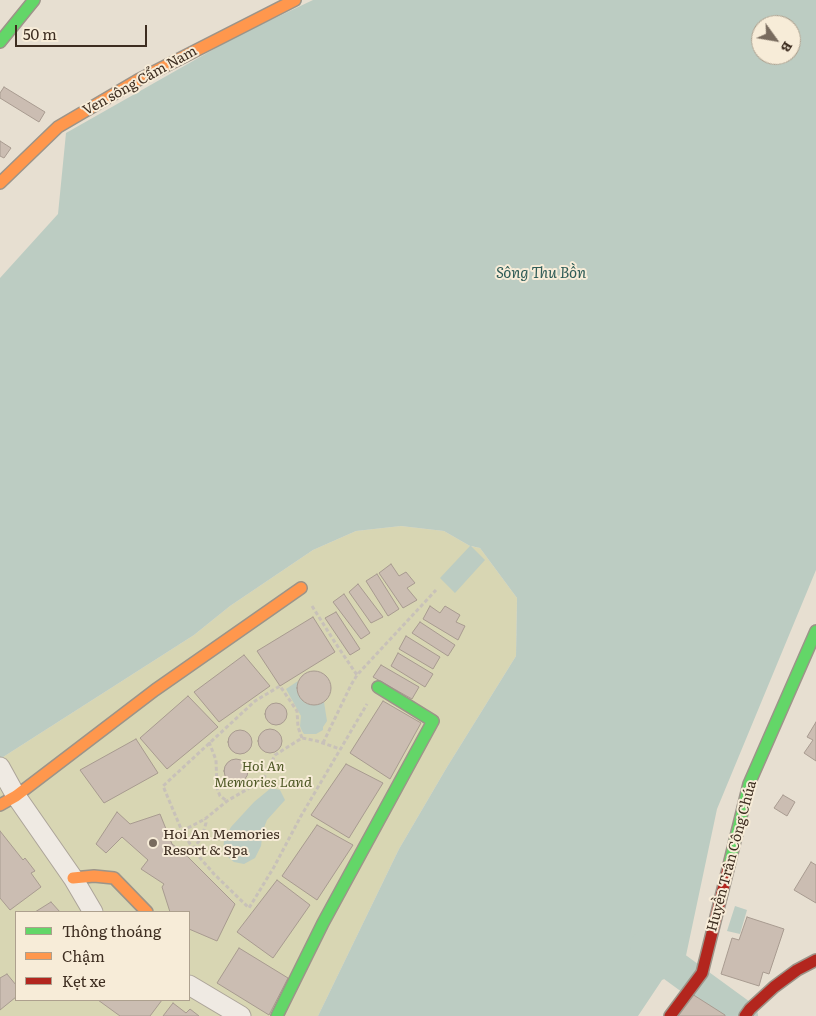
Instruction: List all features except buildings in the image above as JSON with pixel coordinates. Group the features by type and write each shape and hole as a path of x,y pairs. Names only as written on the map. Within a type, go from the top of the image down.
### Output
{"street":[{"path":"0,42 34,0"},
{"name":"Ven sông Cẩm Nam","path":"0,183 58,127 138,80 295,0"},
{"path":"8,801 155,690 301,588"},
{"name":"Huyền Trân Công Chúa","path":"670,1016 702,973 749,784 816,630"},
{"path":"277,1016 323,923 433,721 378,687"},
{"path":"0,767 8,801 73,878 92,911"},
{"path":"73,878 94,876 114,878 145,911"},
{"path":"747,1012 774,987 797,970 816,960"},
{"path":"190,986 240,1016"}],"path":[{"path":"301,588 358,675"},
{"path":"323,743 351,685 358,675 436,590"},
{"path":"302,738 298,727 296,711 280,686 255,702 163,786 182,831 193,849 214,874 249,908 340,749 378,687"},
{"path":"182,831 204,819 227,801 262,780 274,755 302,738 340,749"},
{"path":"209,742 216,760 216,788 220,796 227,801"},
{"path":"193,849 202,837 206,823 204,819"}],"green space":[{"name":"Hoi An Memories Land","path":"401,526 444,531 470,546 480,548 517,598 516,656 399,849 318,1016 0,1016 0,759 194,635 230,606 313,550 356,531"}],"water":[{"name":"Sông Thu Bồn","path":"313,0 816,0 816,570 717,809 684,965 681,972 662,980 638,1016 318,1016 399,849 516,656 517,598 480,548 471,546 485,560 455,593 440,578 470,546 444,531 401,526 356,531 313,550 230,606 194,635 0,759 0,278 58,214 66,133 237,36"},
{"path":"298,681 298,694 305,703 316,705 324,702 327,721 323,730 316,734 304,734 302,731 300,726 301,716 286,689"},
{"path":"271,788 280,790 285,800 267,820 263,830 261,846 255,858 244,864 234,862 223,853 224,840 231,827 254,802"},
{"path":"735,906 747,910 740,934 727,931"}],"waterway":[{"path":"646,946 742,1016"}],"traffic: fast":[{"path":"0,42 34,0"},
{"path":"729,865 749,784 816,631"},
{"path":"277,1016 323,923 433,721 378,687"}],"traffic: slow":[{"path":"0,183 58,127 138,80 295,0"},
{"path":"0,805 16,796 155,690 301,588"},
{"path":"73,878 94,876 114,878 146,911"}],"traffic: jam":[{"path":"670,1016 702,973 729,865"},
{"path":"745,1016 774,987 797,970 816,960"}],"place":[{"name":"Hoi An Memories Resort & Spa","path":"153,843"}]}
